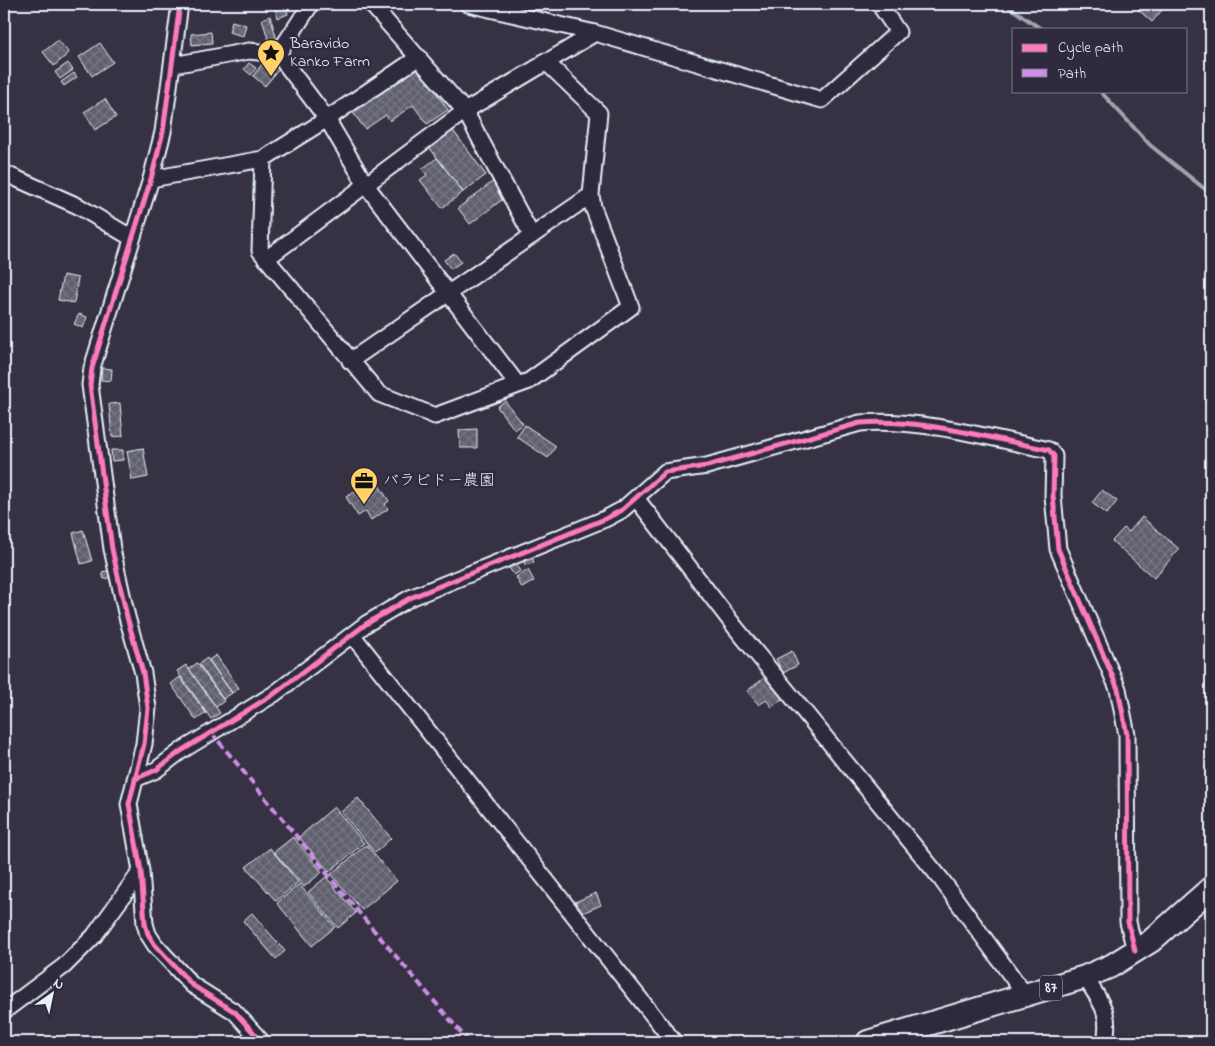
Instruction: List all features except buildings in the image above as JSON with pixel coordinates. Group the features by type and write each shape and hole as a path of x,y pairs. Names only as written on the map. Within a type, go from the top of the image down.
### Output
{"main road":[{"name":"87","path":"868,1042 1085,977 1135,952 1211,888"}],"street":[{"path":"180,4 173,65 162,132 151,179 92,368 90,385 112,549 126,617 143,673 148,708 144,744 129,804 141,871 145,924 148,934 155,945 192,985 235,1012 262,1042"},
{"path":"278,54 311,4"},
{"path":"371,4 465,111 532,236"},
{"path":"468,4 596,33 822,100 898,32 879,4"},
{"path":"266,259 465,111 545,61 596,33"},
{"path":"173,65 249,51 278,54 327,119 366,185 518,385"},
{"path":"151,179 263,159 327,119 419,57"},
{"path":"263,159 260,251 379,394 435,416 529,381 631,308 592,207 591,195 599,113 545,61"},
{"path":"4,173 78,206 132,238"},
{"path":"350,361 591,195"},
{"path":"135,779 156,770 181,751 274,694 353,636 366,624 410,598 605,519 622,510 665,472 707,466 860,423 882,421 958,431 1049,450 1054,456 1053,496 1058,549 1118,689 1127,735 1128,922 1135,952"},
{"path":"636,498 734,627 941,879 1026,996"},
{"path":"353,636 674,1042"},
{"path":"4,1011 27,996 64,966 94,936 141,871"},
{"path":"1085,977 1106,1012 1108,1024 1104,1042"}],"waterway":[{"path":"1005,4 1040,28"},
{"path":"1101,92 1150,145 1211,194"}],"marked path":[{"path":"211,732 366,921 469,1042"}],"cycle path":[{"path":"180,4 163,132 151,179 92,368 90,385 112,549 127,617 143,673 148,708 144,744 129,804 141,871 145,924 148,934 155,945 192,985 235,1012 262,1042"},
{"path":"135,779 156,770 181,751 274,694 366,624 410,598 605,519 622,510 665,472 707,466 860,423 906,423 955,430 1049,450 1054,456 1053,496 1058,549 1118,689 1127,735 1128,922 1135,951"}],"place":[{"name":"Baravido Kanko Farm","path":"271,77"},
{"name":"バラビドー農園","path":"364,505"}]}
